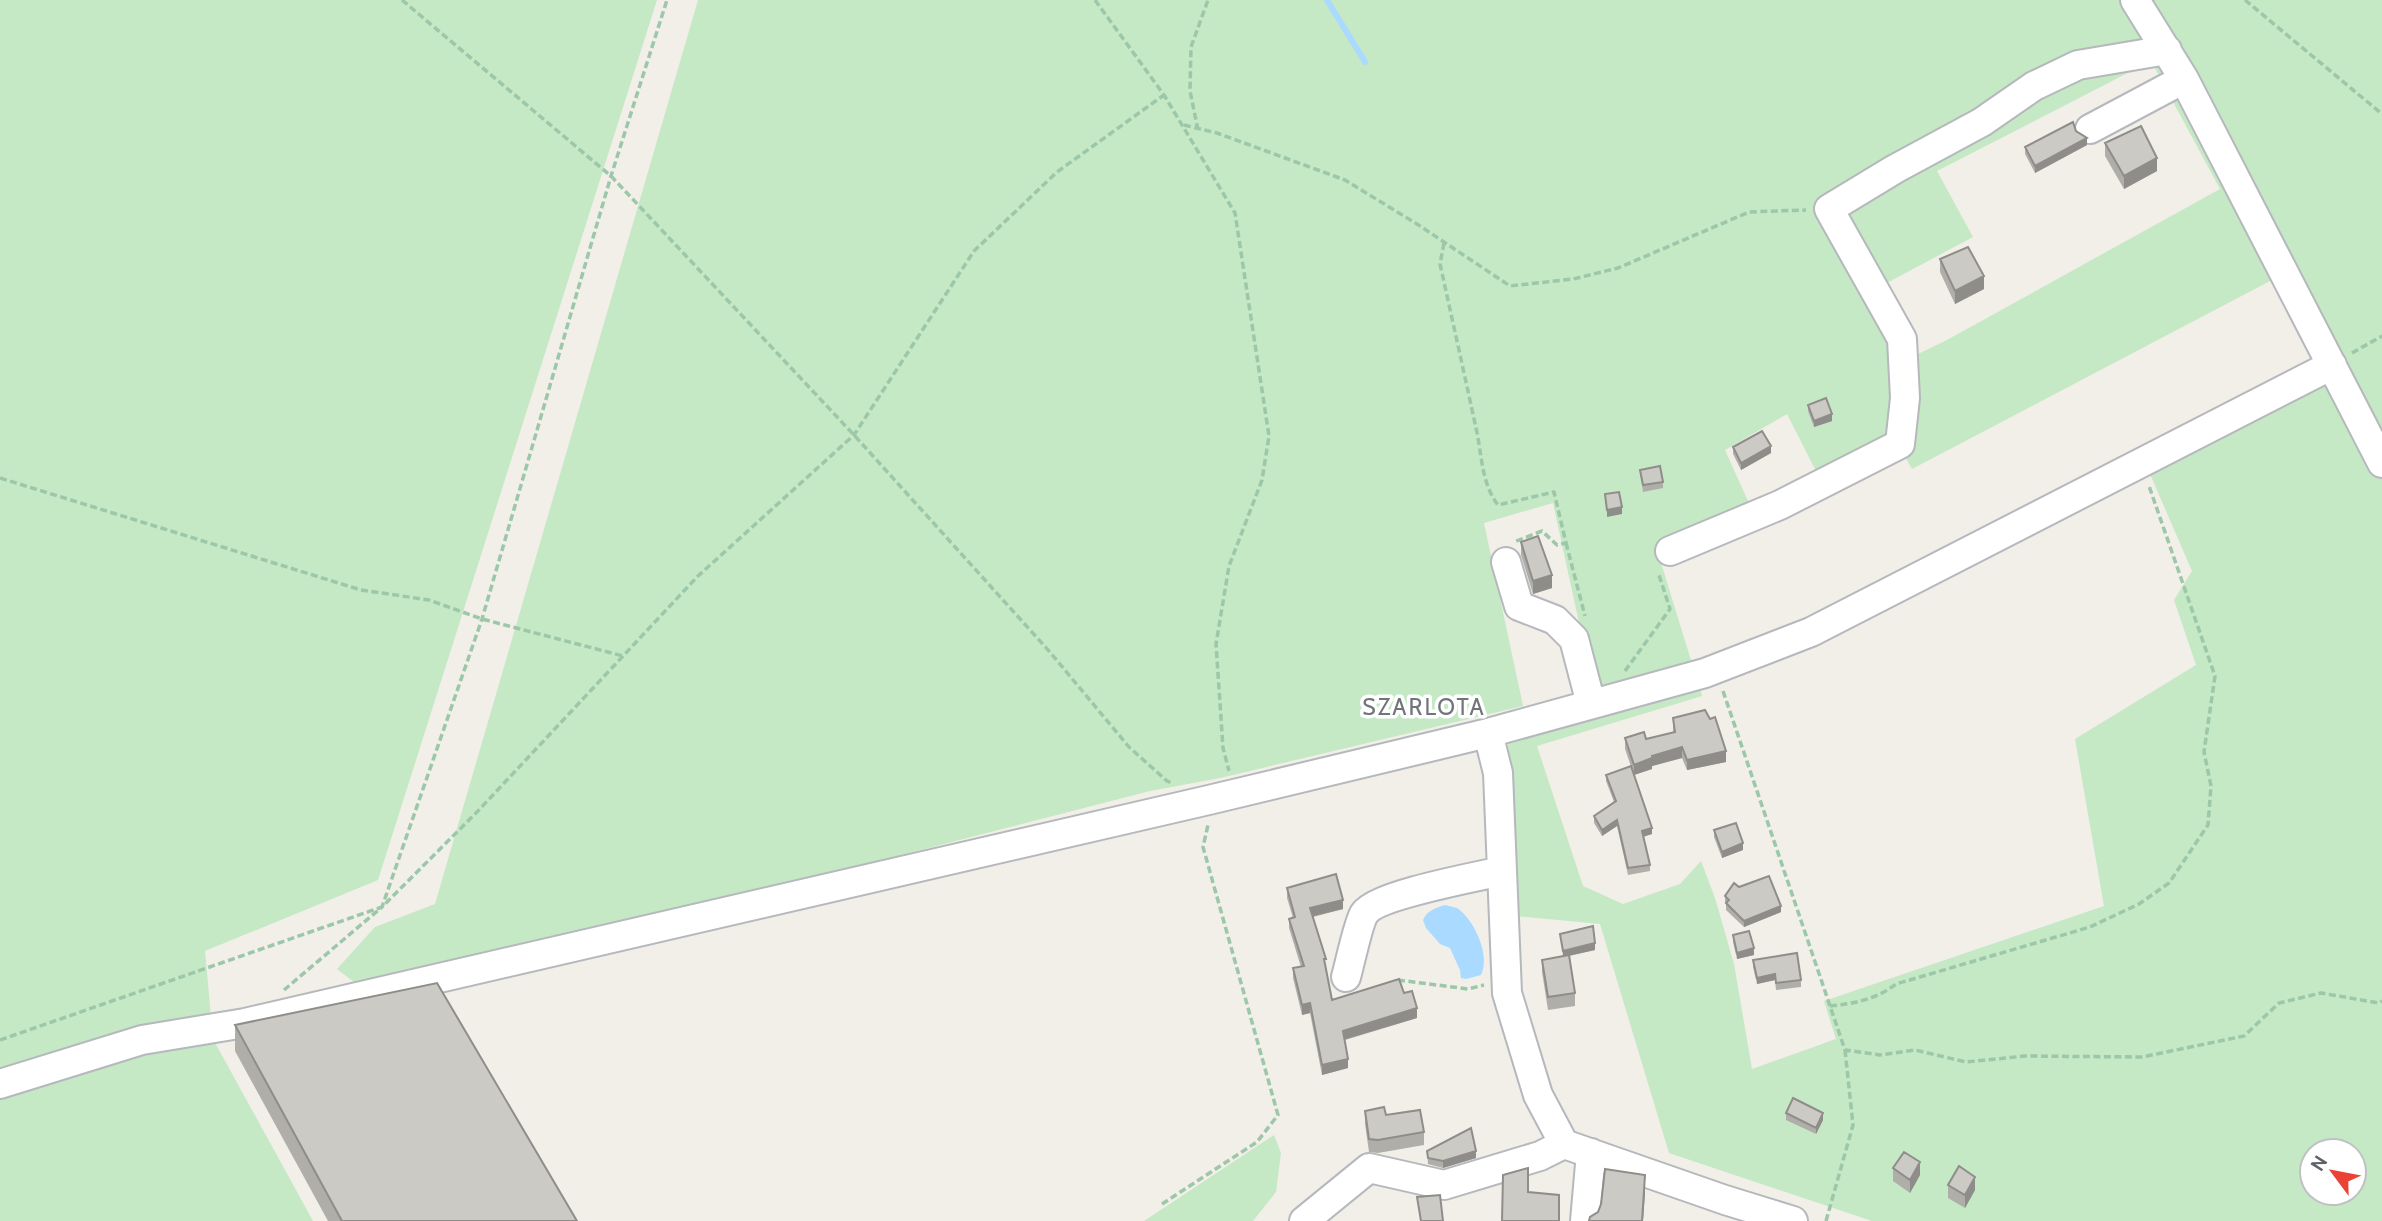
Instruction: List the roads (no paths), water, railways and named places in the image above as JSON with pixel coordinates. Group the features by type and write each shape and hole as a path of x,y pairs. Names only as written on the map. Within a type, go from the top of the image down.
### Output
{"street":[{"path":"2134,0 2184,79 2382,463"},
{"path":"1670,551 1780,505 1900,444 1905,398 1902,339 1829,209 1895,169 1982,122 2034,86 2078,65 2167,50"},
{"path":"2091,129 2184,79"},
{"path":"0,1083 142,1040 245,1023 1224,796 1488,733 1705,673 1811,632 2332,365"},
{"path":"1506,562 1519,606 1555,620 1574,639 1597,703"},
{"path":"1545,590 1555,620"},
{"path":"1488,733 1498,774 1507,993 1538,1096 1564,1144 1793,1221"},
{"path":"1346,977 1364,914 1374,906 1403,895 1502,871"},
{"path":"1304,1221 1369,1168 1444,1185 1540,1156 1564,1144"},
{"path":"1585,1221 1591,1153"}],"water":[{"path":"1445,905 1457,908 1475,929 1484,958 1481,975 1461,978 1450,948 1440,944 1426,928 1423,920 1427,914"}],"waterway":[{"path":"1327,0 1365,62"}],"district":[{"name":"SZARLOTA","path":"1424,707"}]}
